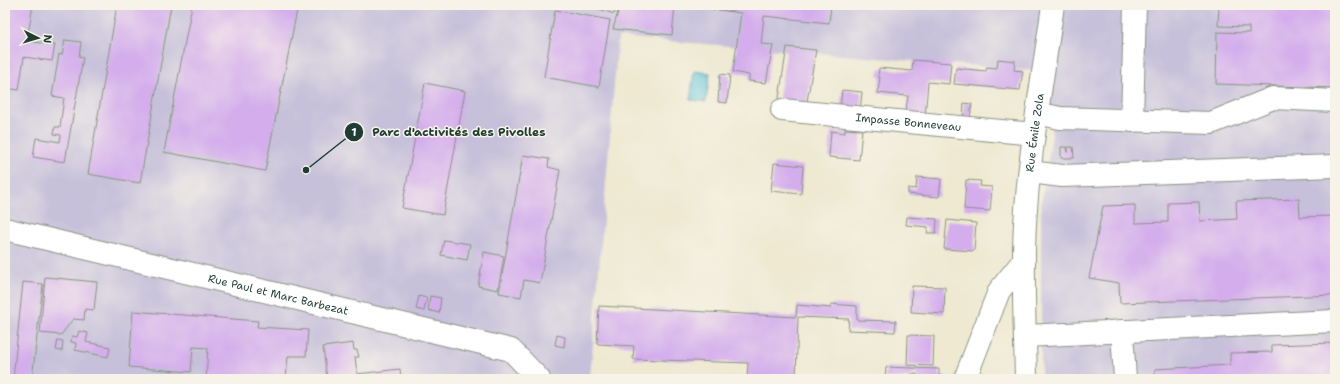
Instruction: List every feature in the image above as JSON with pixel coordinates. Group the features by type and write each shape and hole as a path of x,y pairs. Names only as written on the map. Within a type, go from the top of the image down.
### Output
{"street":[{"name":"Rue Émile Zola","path":"1026,379 1024,260 1025,223 1036,124 1053,5"},
{"path":"1132,121 1135,5"},
{"name":"Impasse Bonneveau","path":"782,110 1036,124 1060,118 1211,123 1273,98 1335,101"},
{"path":"1030,172 1062,176 1335,166"},
{"name":"Rue Paul et Marc Barbezat","path":"5,229 511,350 539,379"},
{"path":"966,379 999,291 1024,260"},
{"path":"1025,336 1335,321"},
{"path":"1122,331 1125,379"}],"shaded area":[{"path":"5,5 1335,5 1335,379 1041,379 1041,206 1052,134 1038,71 618,37 590,379 5,379"}],"water":[{"path":"694,71 710,73 706,102 690,100"}],"building":[{"path":"5,5 33,5 27,41 55,45 52,61 24,57 19,90 5,88"},
{"path":"117,5 171,5 140,183 88,174"},
{"path":"192,5 298,5 265,171 164,152"},
{"path":"587,5 618,5 614,14"},
{"path":"620,5 675,5 672,35 613,29"},
{"path":"681,5 831,5 829,23 764,16 761,44 773,45 766,83 749,81 749,75 733,72 741,13"},
{"path":"1219,5 1335,5 1335,88 1216,84 1217,32 1249,33 1249,27 1218,26"},
{"path":"555,10 610,20 599,87 544,77"},
{"path":"65,40 81,42 79,57 83,58 65,162 33,157 36,138 60,142 61,135 54,134 55,127 60,127 64,98 52,96 59,54 62,55"},
{"path":"787,47 816,50 806,107 778,104"},
{"path":"998,59 1015,61 1014,70 1023,71 1020,90 954,84 956,68 986,71 987,67 997,68"},
{"path":"913,60 951,63 949,84 928,82 925,118 905,116 908,96 878,93 880,77 878,77 879,68 912,71"},
{"path":"720,74 730,75 727,103 718,102"},
{"path":"425,83 465,91 443,215 402,208"},
{"path":"842,90 862,92 860,112 840,110"},
{"path":"964,103 972,104 970,118 963,118"},
{"path":"845,129 862,130 859,160 829,157 831,131 845,133"},
{"path":"1061,147 1067,147 1068,153 1068,147 1073,147 1074,158 1061,158"},
{"path":"523,155 549,159 548,167 560,170 540,283 524,280 521,297 499,293"},
{"path":"774,163 803,166 801,194 771,191"},
{"path":"917,177 941,179 939,197 908,194 908,188 916,189"},
{"path":"966,180 981,181 980,186 992,187 990,211 964,209"},
{"path":"1299,199 1300,217 1335,216 1335,295 1120,303 1119,283 1089,278 1103,206 1135,205 1135,223 1168,222 1168,203 1199,202 1200,221 1237,219 1236,201"},
{"path":"907,217 937,219 936,233 927,233 928,227 906,225"},
{"path":"947,220 976,223 974,251 944,249"},
{"path":"444,240 470,244 467,260 441,255"},
{"path":"484,252 504,256 498,290 478,286"},
{"path":"45,277 97,282 94,310 85,309 84,320 73,319 61,335 40,333"},
{"path":"23,282 43,284 32,379 13,379"},
{"path":"912,286 945,287 944,314 911,312"},
{"path":"419,296 427,298 424,311 416,309"},
{"path":"430,296 441,298 439,313 428,310"},
{"path":"831,304 857,306 857,320 896,321 895,332 848,330 849,319 798,317 796,379 747,379 748,363 633,359 634,346 597,344 599,306 796,317 797,305 831,308"},
{"path":"133,311 258,321 257,327 308,330 306,356 288,356 286,379 206,379 208,348 193,347 191,372 129,367"},
{"path":"79,331 88,333 86,342 110,347 108,357 75,350 76,343 71,342 72,336 77,337"},
{"path":"557,335 565,337 564,347 555,345"},
{"path":"908,335 934,336 933,366 907,365"},
{"path":"58,340 63,341 62,351 56,350"},
{"path":"353,343 354,350 357,350 359,357 355,357 357,374 400,369 401,379 327,379 323,347"},
{"path":"1335,343 1335,379 1155,379 1155,369 1230,365 1230,353 1272,352 1272,345"},
{"path":"886,367 939,369 939,376 946,376 946,379 917,379 917,374 912,374 911,378 885,378"},
{"path":"156,374 191,376 191,379 156,379"},
{"path":"51,375 83,378 83,379 51,379"}],"place":[{"name":"Parc d'activités des Pivolles","path":"306,170"}]}
